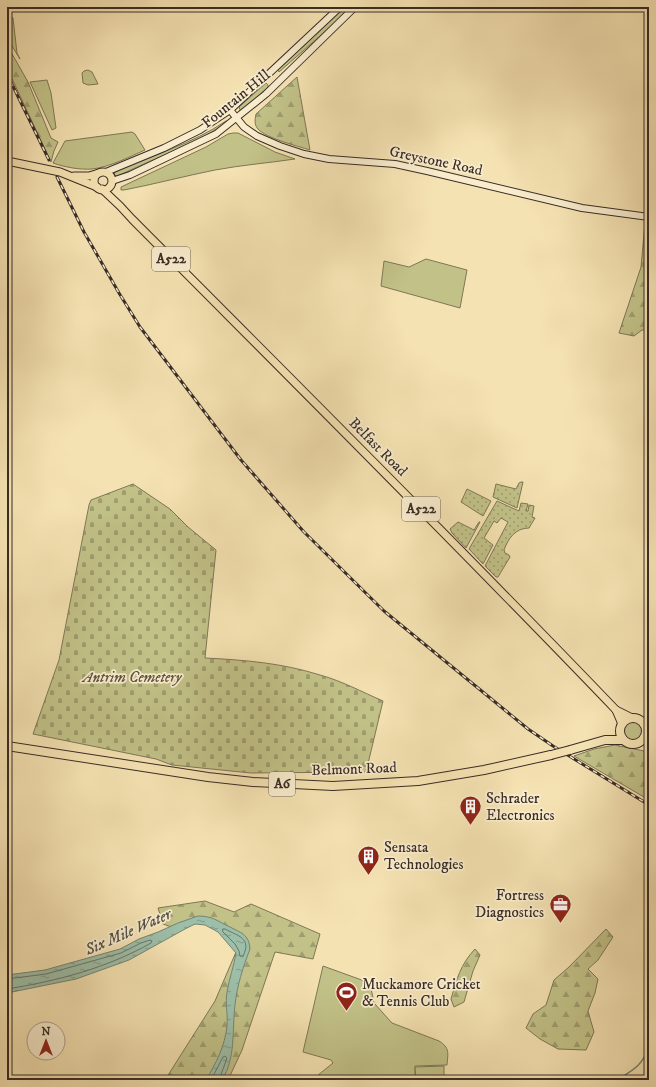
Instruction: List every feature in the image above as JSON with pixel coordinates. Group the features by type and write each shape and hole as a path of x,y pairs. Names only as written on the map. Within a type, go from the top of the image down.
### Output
{"highway":[{"name":"A6","path":"621,725 628,719 632,718"},
{"path":"632,718 642,722 647,732 644,738 637,744"},
{"path":"621,725 620,735 623,740"},
{"name":"Belmont Road","path":"605,740 621,725"},
{"name":"Belmont Road","path":"7,746 208,777 253,782 333,786 418,781 484,770 551,755 605,740 623,740"},
{"name":"A6","path":"623,740 628,744 649,744"}],"main road":[{"name":"Fountain Hill","path":"102,173 164,148 200,130 230,110 340,7"},
{"name":"Fountain Hill","path":"112,182 216,134 266,94 355,7"},
{"name":"Greystone Road","path":"230,110 244,127 257,136 291,150 316,158 395,164 582,208 612,214 649,217"},
{"name":"A522","path":"7,161 52,169 73,176 88,184 100,188"},
{"name":"A522","path":"73,176 89,176 102,173 110,175 112,182"},
{"path":"102,173 94,180 100,188 109,188 112,182"},
{"name":"Belfast Road","path":"112,182 120,206"},
{"name":"Belfast Road","path":"100,188 120,206 132,220 440,529 616,710 632,718"},
{"name":"Belfast Road","path":"616,710 621,725"}],"green space":[{"path":"344,7 351,7 344,15 279,72 278,70"},
{"path":"7,18 13,18 17,53 20,59 7,38"},
{"path":"7,45 28,82 51,138 58,142 51,162 7,68"},
{"path":"88,70 92,72 98,84 88,85 83,83 82,73"},
{"path":"297,77 310,150 268,136 258,129 255,124 256,114"},
{"path":"47,80 51,93 56,128 52,130 30,82"},
{"path":"266,83 268,87 243,110 240,110 239,107"},
{"path":"226,121 227,123 198,140 117,176 114,175 115,172 186,143"},
{"path":"132,132 135,134 145,150 119,161 92,169 72,168 53,163 65,141"},
{"path":"238,133 275,152 295,159 215,170 121,190 121,187 206,147 228,134"},
{"path":"645,223 649,223 649,330 642,330 634,336 619,333 641,267"},
{"path":"426,259 467,270 460,308 381,286 384,261 409,267"},
{"path":"521,482 523,482 517,508 493,497 496,484 516,489"},
{"name":"Antrim Cemetery","path":"133,484 170,509 188,527 216,550 205,658 263,663 306,671 336,680 383,701 366,772 251,773 172,765 156,759 33,734 59,660 91,500"},
{"path":"467,489 491,501 483,516 461,502"},
{"path":"497,501 519,511 521,503 528,504 526,511 528,511 529,505 534,506 532,517 535,518 529,528 524,528 516,532 510,538 504,550 510,557 498,577 496,577 485,566 508,522 501,518 497,523 494,521 484,538 493,545 483,564 469,549"},
{"path":"458,522 474,530 480,522 466,548 450,529"},
{"path":"633,722 639,725 642,731 639,737 633,740 627,737 624,731 627,725"},
{"path":"615,745 649,752 649,800 574,756 594,749"},
{"path":"205,901 234,912 251,904 320,934 313,959 275,952 242,1050 228,1080 165,1080 215,1001 236,952 236,944 209,921 174,928 163,924 158,908"},
{"path":"606,929 613,937 598,960 588,969 598,979 595,993 588,1011 594,1032 586,1050 558,1049 540,1039 526,1028 533,1014 546,1005 554,980 569,967"},
{"path":"475,949 480,955 473,971 464,1002 454,1007 451,999 457,979 462,967"},
{"name":"Muckamore Cricket & Tennis Club","path":"323,966 370,983 374,1003 392,1023 439,1041 445,1046 448,1054 447,1065 415,1066 415,1080 312,1080 333,1063 331,1060 303,1052"},
{"path":"444,1066 444,1080 416,1080 415,1067"}],"water":[{"path":"198,916 211,918 241,933 248,940 250,949 236,998 233,1044 230,1063 222,1080 206,1080 217,1061 226,1033 227,992 236,953 218,932 205,925 195,924 129,960 76,979 7,993 7,975 45,970 120,949 139,939"}],"waterway":[{"path":"617,1080 629,1073 641,1063 649,1046"}],"railway":[{"path":"7,74 49,160"},
{"path":"57,177 84,232 140,327 241,460 304,532 384,611 528,729 649,805"}],"place":[{"name":"Schrader Electronics","path":"471,826"},
{"name":"Sensata Technologies","path":"368,876"},
{"name":"Fortress Diagnostics","path":"560,924"},
{"name":"Muckamore Cricket & Tennis Club","path":"347,1012"}],"water label":[{"name":"Six Mile Water","path":"128,932"}]}
